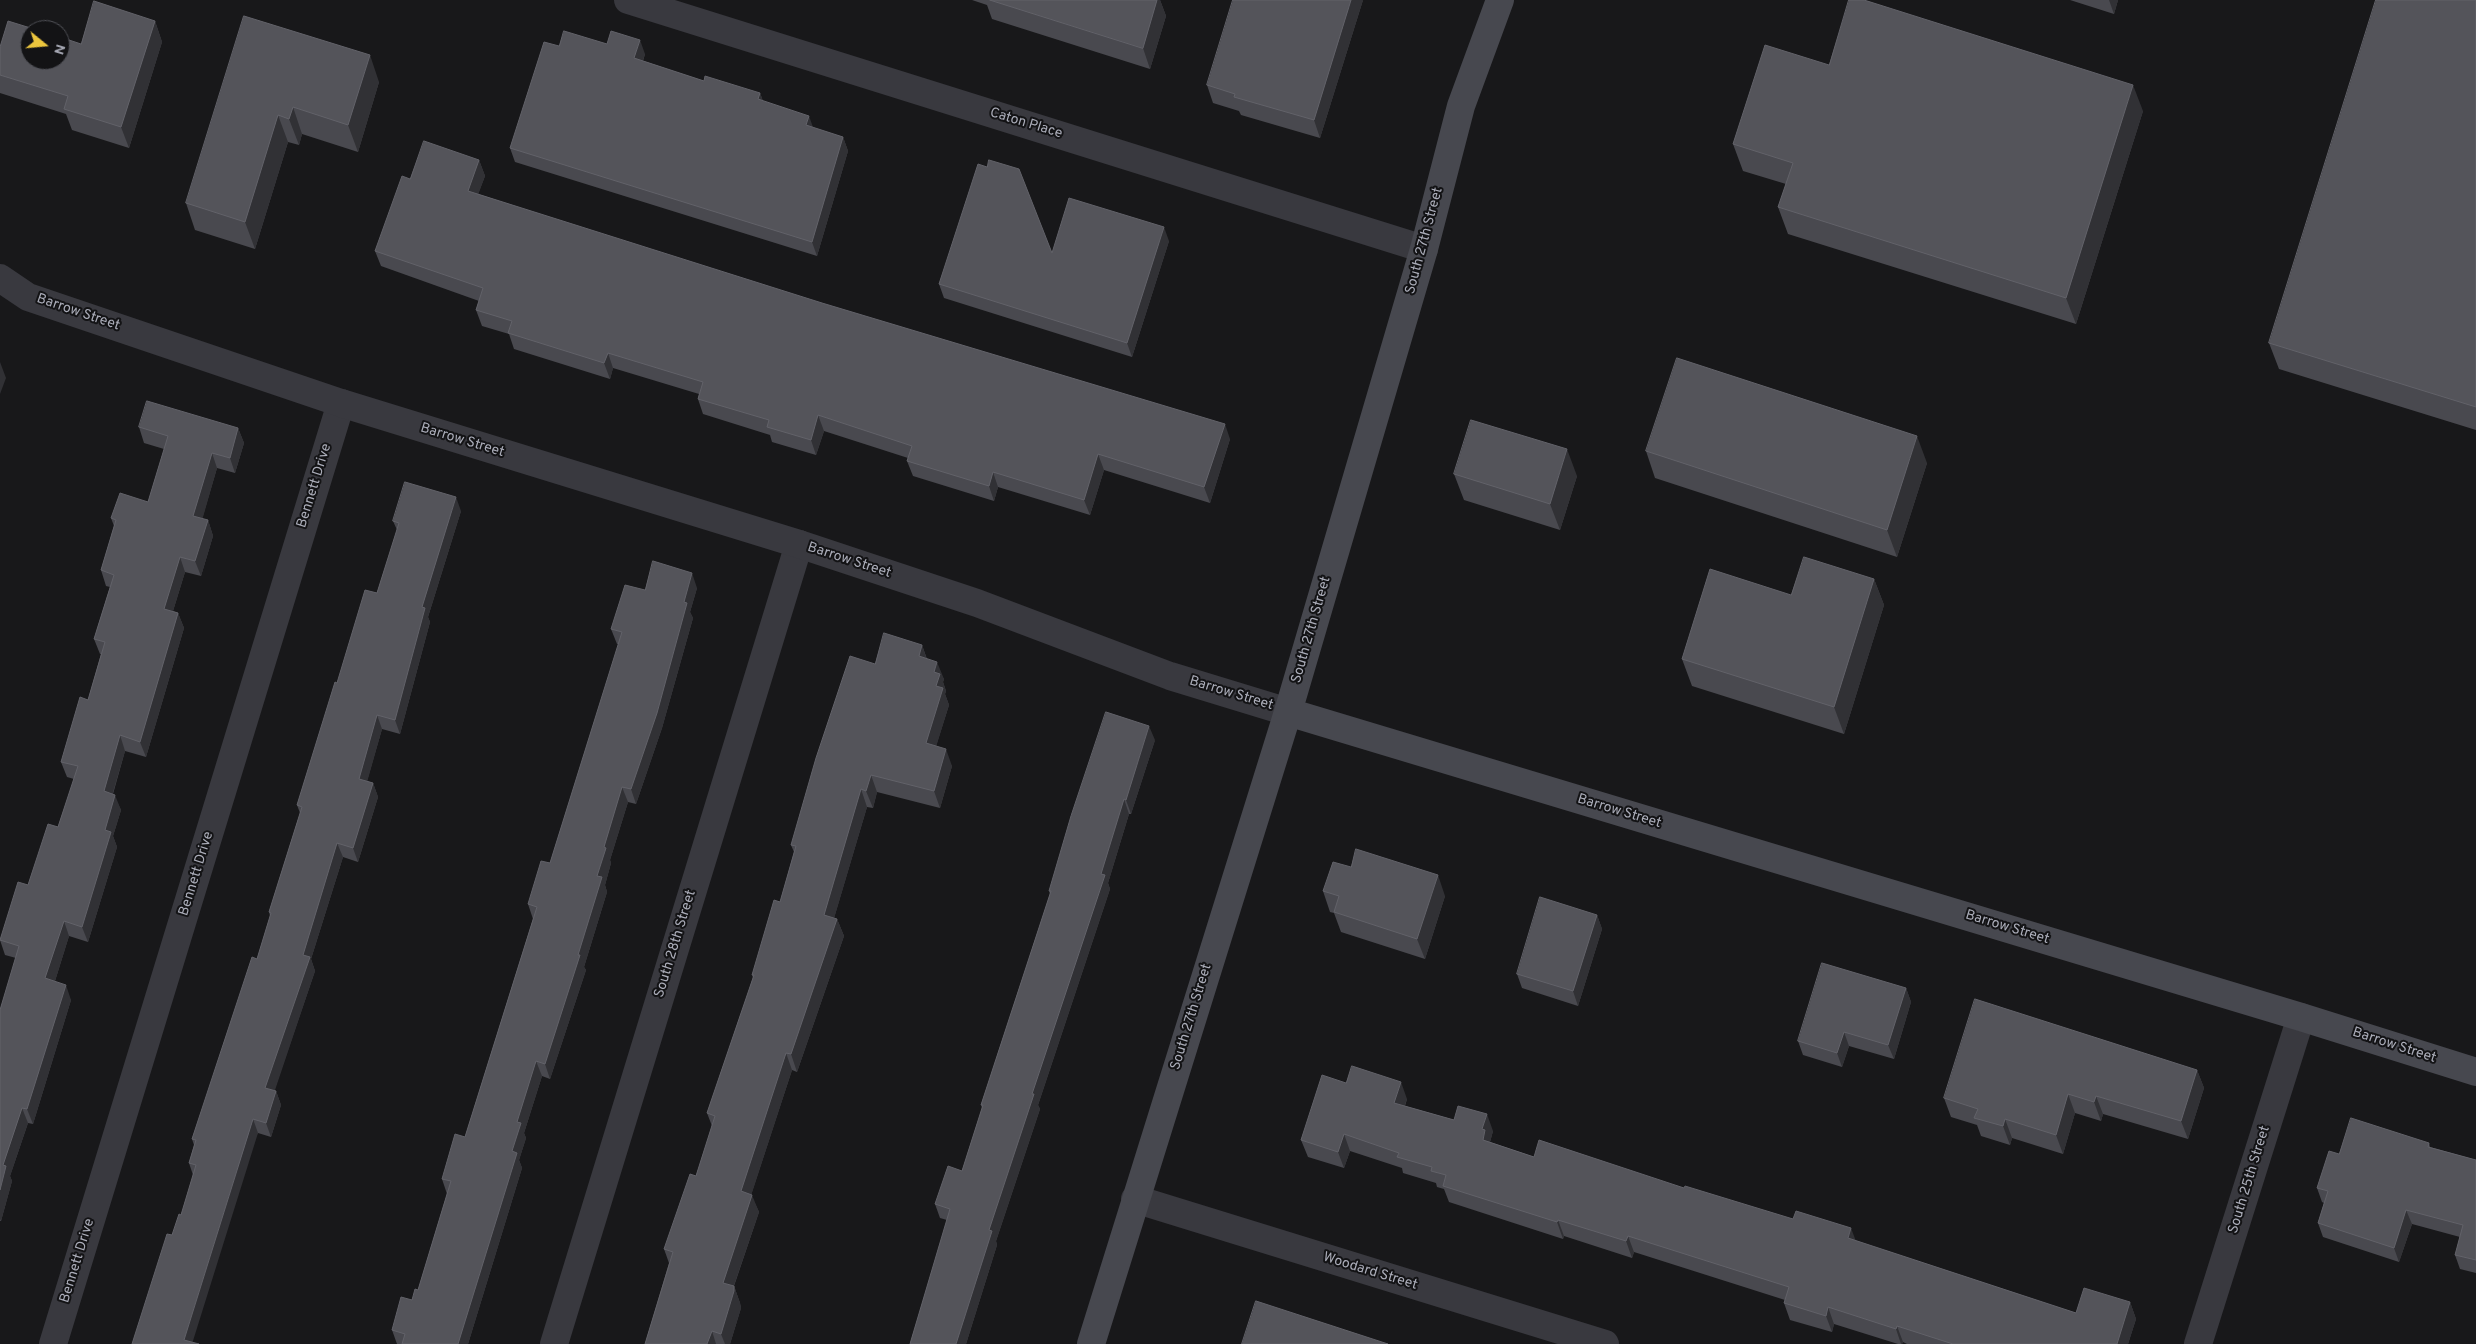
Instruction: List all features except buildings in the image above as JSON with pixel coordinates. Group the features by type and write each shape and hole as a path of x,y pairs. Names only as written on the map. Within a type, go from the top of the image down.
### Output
{"main road":[{"name":"South 27th Street","path":"1091,1344 1288,712 1424,249 1461,106 1500,0"},
{"name":"Barrow Street","path":"1288,712 2301,1017 2476,1072"}],"street":[{"name":"Caton Place","path":"628,0 1424,249"},
{"name":"Barrow Street","path":"0,278 28,296 341,403 798,544 977,603 1170,676 1288,712"},
{"name":"Bennett Drive","path":"53,1344 341,403"},
{"name":"South 28th Street","path":"554,1344 798,544"},
{"name":"South 25th Street","path":"2198,1344 2301,1017"},
{"name":"Woodard Street","path":"1136,1199 1605,1344"}]}
